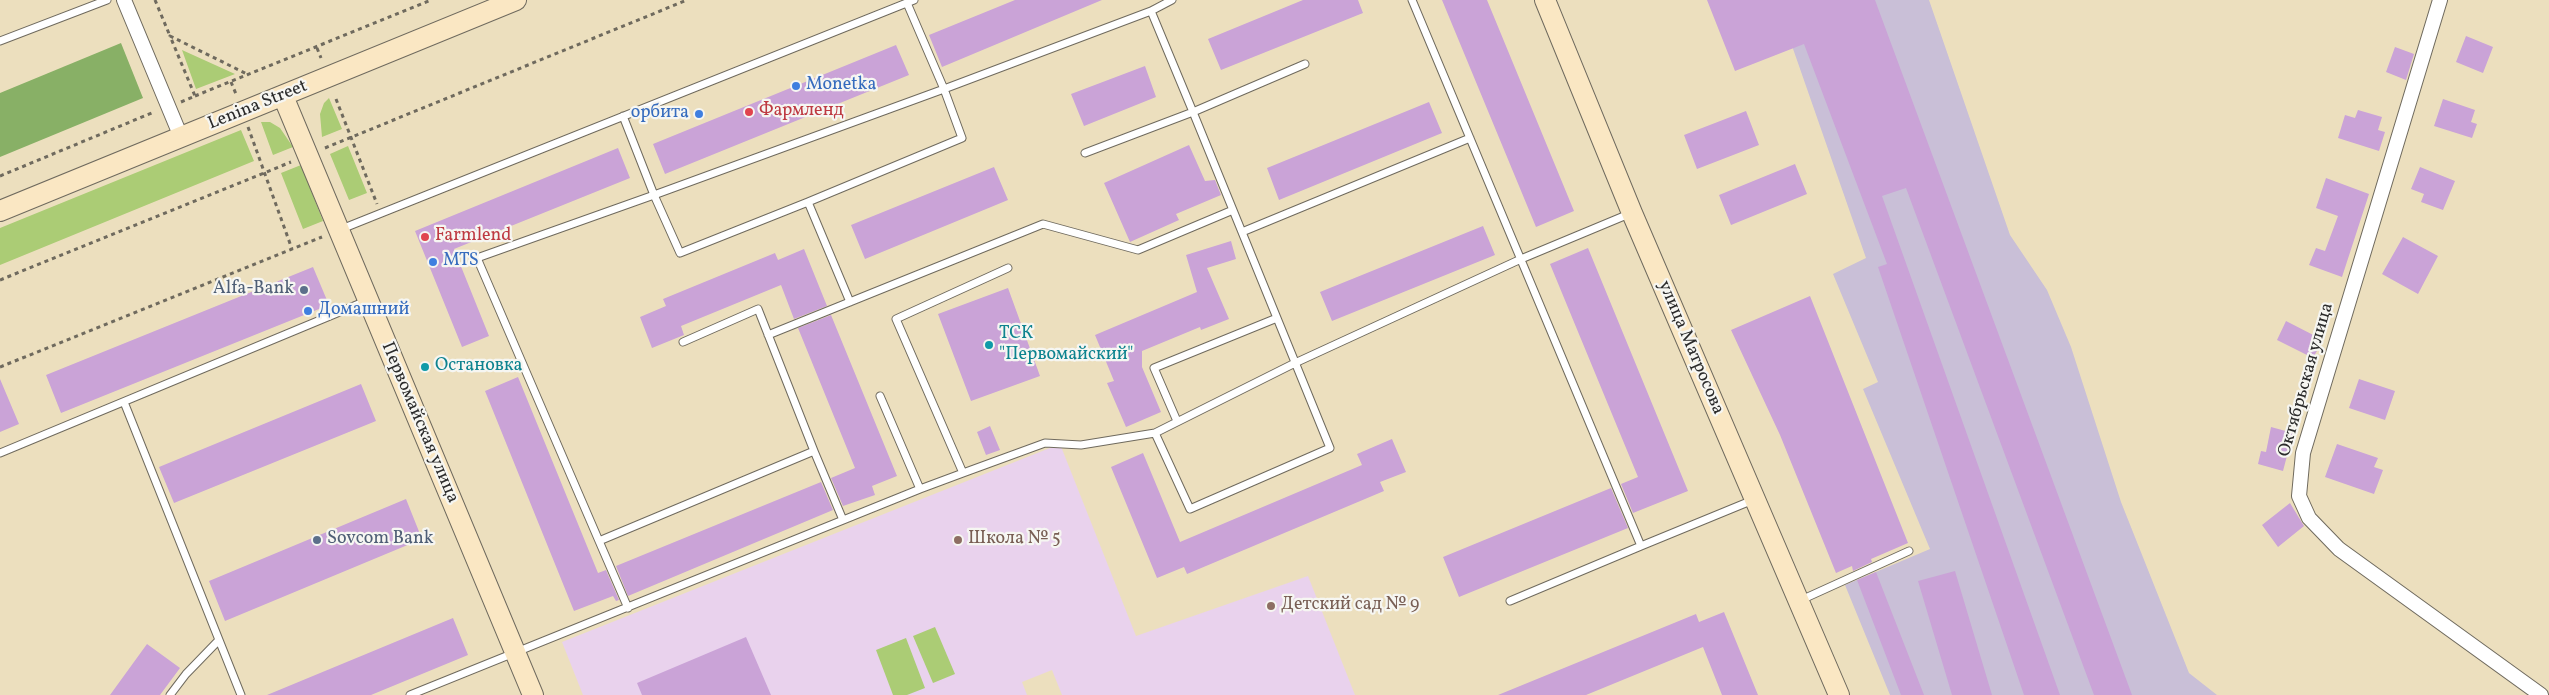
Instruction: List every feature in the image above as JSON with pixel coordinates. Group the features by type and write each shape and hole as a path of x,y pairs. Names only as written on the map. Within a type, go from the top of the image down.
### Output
{"street":[{"path":"124,0 181,137"},
{"name":"Lenina Street","path":"0,211 516,0"},
{"name":"улица Матросова","path":"1545,0 1632,213 1839,695"},
{"name":"Октябрьская улица","path":"2440,0 2303,453 2299,496 2309,518 2339,548 2541,695"},
{"name":"Первомайская улица","path":"283,96 533,695"}],"lane":[{"path":"0,41 106,0"},
{"path":"628,608 477,258 944,89 1151,11 1172,0"},
{"path":"1412,0 1641,546"},
{"path":"339,230 623,116 910,2 962,138 680,253 654,195 623,116"},
{"path":"1151,11 1330,448 1190,509 1154,433"},
{"path":"1085,153 1193,112 1306,64"},
{"path":"1242,232 1470,138"},
{"path":"808,202 850,302"},
{"path":"768,335 1043,224 1138,250 1233,210"},
{"path":"410,695 920,489 1045,442 1081,444 1154,433 1295,363 1520,259 1632,213"},
{"path":"963,473 896,319 1008,268"},
{"path":"0,453 368,300"},
{"path":"682,342 758,309 843,520"},
{"path":"1177,421 1154,368 1277,318"},
{"path":"880,396 920,489"},
{"path":"124,402 241,695"},
{"path":"599,541 814,451"},
{"path":"1510,601 1754,500"},
{"path":"1798,601 1909,551"},
{"path":"170,695 186,674 218,641"}],"path":[{"path":"155,0 195,96"},
{"path":"0,176 431,0"},
{"path":"320,150 687,0"},
{"path":"170,36 249,75"},
{"path":"317,48 321,58"},
{"path":"231,82 236,94"},
{"path":"336,99 380,214"},
{"path":"248,126 263,174 292,249"},
{"path":"0,280 292,162"},
{"path":"0,367 339,230"}],"shaded area":[{"path":"1776,0 1929,0 2010,235 2047,290 2071,347 2121,502 2189,673 2217,695 1890,695 1845,585 1930,549 1863,389 1878,382 1833,274 1866,258"},
{"name":"Школа № 5","path":"1060,444 1136,636 1308,576 1355,695 1062,695 1052,670 1022,682 1027,695 583,695 562,642"}],"green space":[{"path":"121,43 143,98 0,157 0,93"},
{"path":"182,50 235,74 196,89"},
{"path":"329,98 342,129 322,137 320,114 324,103"},
{"path":"261,122 270,122 280,128 293,147 273,155"},
{"path":"241,130 254,161 0,265 0,228"},
{"path":"348,146 367,193 349,200 330,154"},
{"path":"301,165 323,221 303,229 281,173"},
{"path":"935,627 955,674 933,683 913,636"},
{"path":"906,638 925,688 907,695 893,695 876,650"}],"building":[{"path":"1015,0 1102,0 942,67 929,35"},
{"path":"1303,0 1358,0 1363,13 1221,70 1208,39"},
{"path":"1442,0 1487,0 1574,211 1536,227"},
{"path":"1707,0 1875,0 2132,695 2094,695 1906,188 1882,196 2060,695 2024,695 1878,267 1887,264 1804,44 1735,71"},
{"path":"2466,36 2493,47 2483,73 2456,62"},
{"path":"896,45 909,75 665,174 653,144"},
{"path":"2395,47 2414,54 2406,80 2386,72"},
{"path":"1145,66 1156,97 1084,126 1071,94"},
{"path":"2443,99 2475,110 2471,122 2477,124 2472,138 2434,126"},
{"path":"1429,102 1442,133 1279,200 1267,168"},
{"path":"2358,110 2382,117 2378,130 2385,132 2379,151 2338,138 2345,115 2355,118"},
{"path":"1746,111 1759,145 1697,169 1684,135"},
{"path":"1189,145 1205,181 1215,180 1221,195 1176,214 1179,220 1130,242 1104,183"},
{"path":"618,148 630,178 454,249 489,336 462,347 415,231"},
{"path":"1795,164 1807,194 1731,225 1719,195"},
{"path":"994,167 1008,200 865,259 851,225"},
{"path":"2420,167 2455,181 2443,210 2421,202 2424,194 2411,189"},
{"path":"2326,178 2369,194 2342,277 2309,265 2316,248 2325,251 2338,216 2316,208"},
{"path":"1483,226 1495,255 1332,321 1320,292"},
{"path":"2403,237 2438,256 2418,294 2382,274"},
{"path":"1231,241 1236,259 1207,268 1229,319 1201,330 1200,327 1142,351 1142,367 1161,412 1126,427 1107,383 1114,381 1095,335 1197,292 1186,255"},
{"path":"1588,248 1688,491 1633,513 1621,484 1638,477 1550,264"},
{"path":"804,249 827,306 794,319 781,285 681,326 684,335 652,348 640,317 666,306 663,299 775,253 778,260"},
{"path":"313,267 329,305 61,413 46,375"},
{"name":"ТСК \"Первомайский\"","path":"1008,288 1040,376 971,401 938,314"},
{"path":"1810,296 1908,543 1871,559 1872,562 1853,571 1852,566 1836,573 1780,435 1731,330"},
{"path":"831,315 897,476 872,486 875,495 843,506 831,478 855,468 798,328"},
{"path":"2286,321 2323,340 2313,358 2277,340"},
{"path":"518,377 598,573 606,570 619,600 616,601 613,596 574,611 485,391"},
{"path":"0,379 19,424 0,432"},
{"path":"2359,379 2395,391 2385,420 2349,408"},
{"path":"361,384 376,421 174,503 159,467"},
{"path":"990,426 1000,450 986,455 977,432"},
{"path":"2271,427 2293,433 2283,471 2258,464 2261,451 2266,452"},
{"path":"1392,439 1406,472 1380,482 1384,491 1187,574 1184,567 1157,578 1111,467 1143,453 1180,542 1362,465 1357,454"},
{"path":"2337,444 2378,458 2374,467 2383,470 2374,494 2325,477"},
{"path":"821,482 833,510 628,596 616,566"},
{"path":"1611,488 1628,528 1459,597 1443,557"},
{"path":"406,499 422,539 225,621 209,581"},
{"path":"2290,503 2304,526 2278,547 2262,525"},
{"path":"1955,571 1992,695 1952,695 1918,581"},
{"path":"1876,572 1924,695 1901,695 1857,580"},
{"path":"1724,612 1758,695 1722,695 1703,647 1586,695 1498,695 1696,614 1699,622"},
{"path":"453,618 468,655 371,695 267,695"},
{"path":"746,637 771,695 642,695 637,683"},
{"path":"147,644 180,668 160,695 110,695"}],"place":[{"name":"Monetka","path":"796,86"},
{"name":"Фармленд","path":"749,112"},
{"name":"орбита","path":"699,114"},
{"name":"Farmlend","path":"425,237"},
{"name":"MTS","path":"433,262"},
{"name":"Alfa-Bank","path":"304,290"},
{"name":"Домашний","path":"308,311"},
{"name":"ТСК \"Первомайский\"","path":"989,345"},
{"name":"Остановка","path":"425,367"},
{"name":"Sovcom Bank","path":"317,540"},
{"name":"Школа № 5","path":"958,540"},
{"name":"Детский сад № 9","path":"1271,606"}]}
